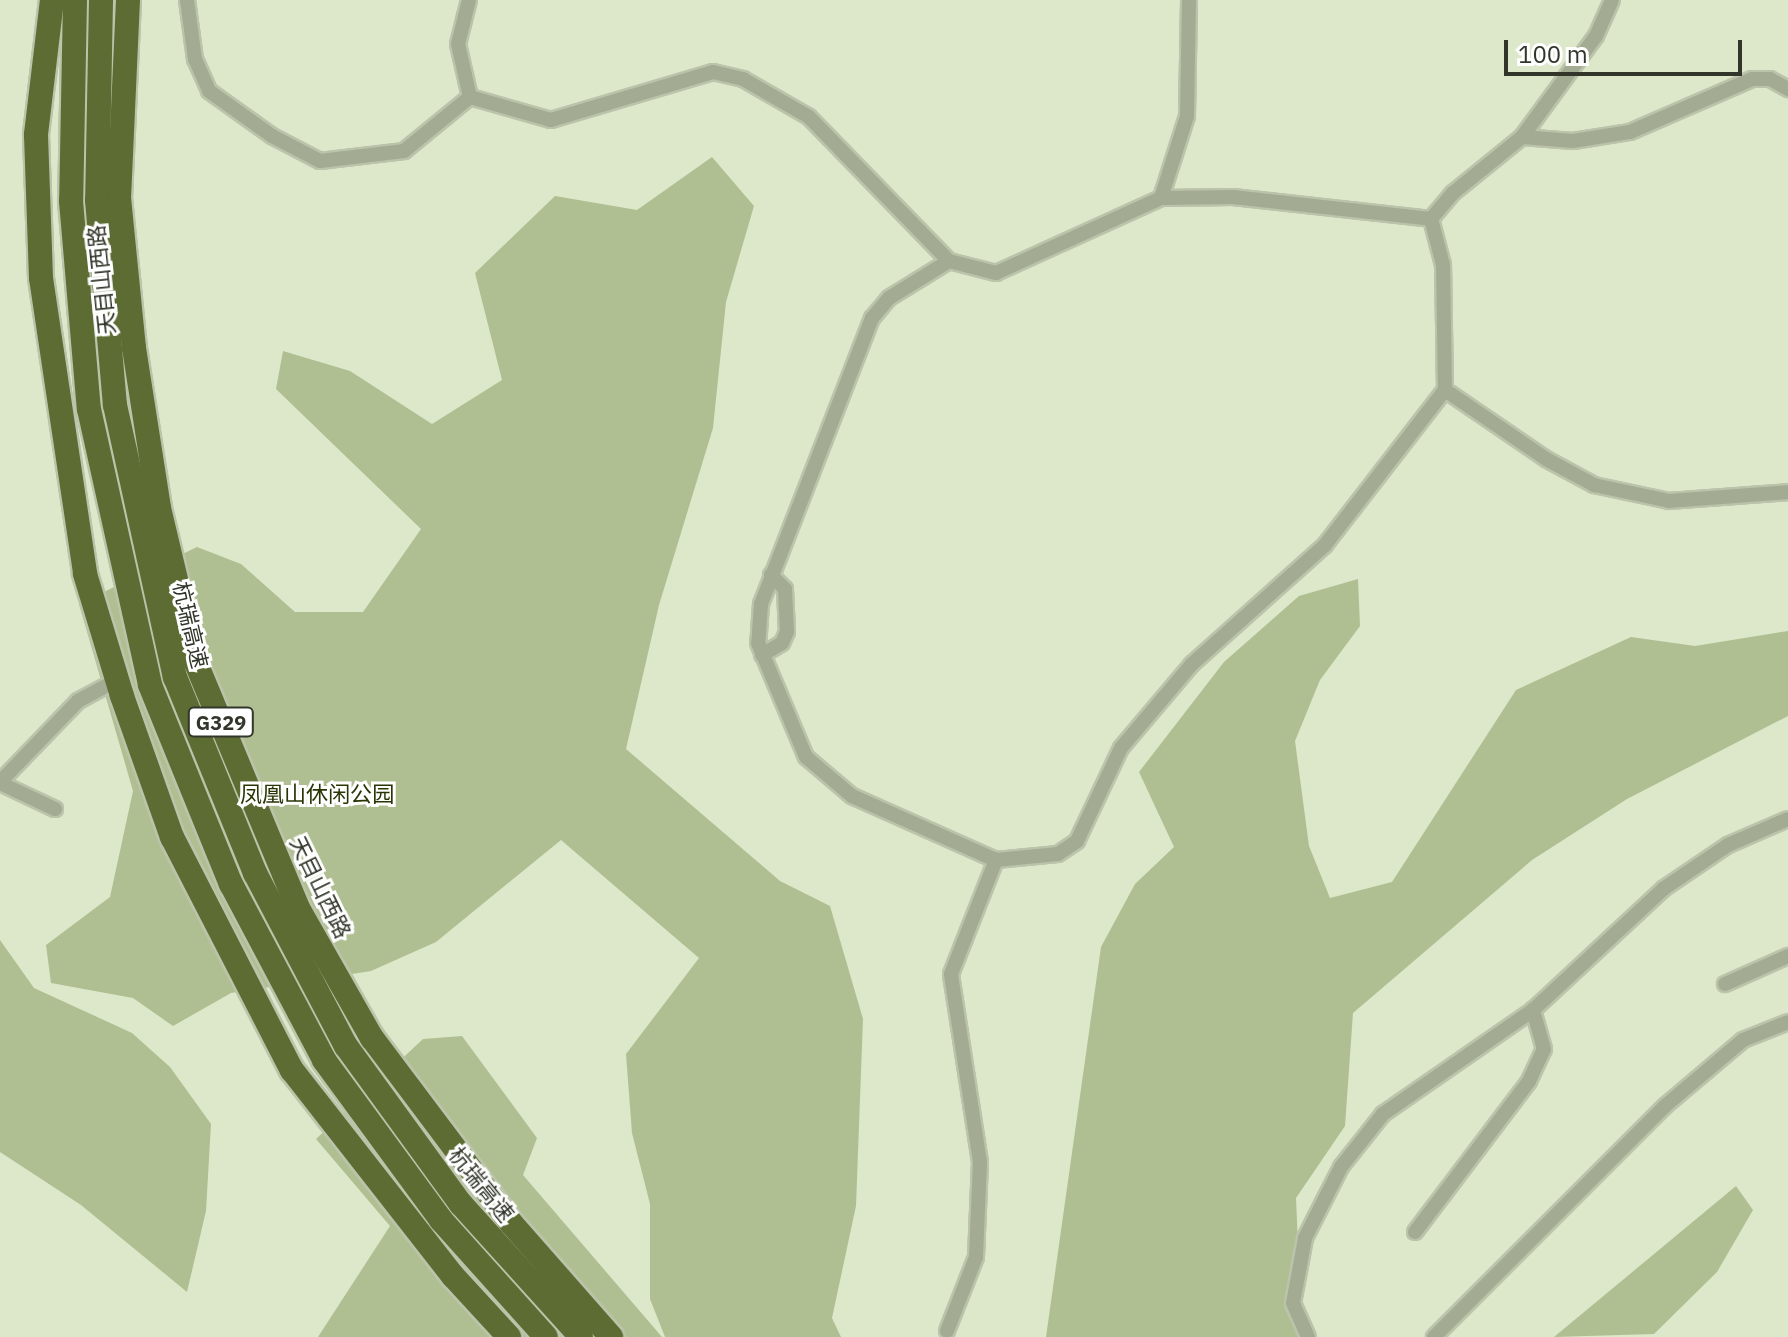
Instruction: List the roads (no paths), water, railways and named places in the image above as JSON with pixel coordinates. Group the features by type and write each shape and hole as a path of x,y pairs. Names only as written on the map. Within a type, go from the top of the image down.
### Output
{"highway":[{"path":"52,0 36,135 41,278 85,574 117,680 172,837 292,1070 453,1276 509,1337"},
{"path":"75,0 71,201 89,409 150,685 231,884 324,1060 441,1220 546,1337"},
{"name":"杭瑞高速","path":"101,0 97,200 115,405 175,677 255,873 346,1046 461,1204 581,1337"},
{"name":"天目山西路","path":"128,0 119,198 131,318 159,508 196,663 298,908 372,1038 511,1223 611,1337"}],"street":[{"path":"187,0 195,59 209,91 272,136 320,161 404,151 470,97"},
{"path":"469,0 458,44 470,97"},
{"path":"1161,198 1187,116 1189,0"},
{"path":"1431,219 1453,193 1522,137 1596,36 1612,0"},
{"path":"470,97 551,120 713,72 743,79 809,117 949,261 996,273 1161,198 1233,197 1431,219"},
{"path":"1522,137 1573,141 1630,132 1752,79 1770,79 1788,89"},
{"path":"949,261 889,298 872,318 761,604 762,655 806,757 852,796 996,860 1058,854 1077,841 1121,748 1192,664 1325,545 1445,390 1443,265 1431,219"},
{"path":"1445,390 1594,485 1669,501 1788,492"},
{"path":"762,655 782,643 787,632 785,589 771,575"},
{"path":"55,809 0,782 78,701 117,680"},
{"path":"1308,1337 1298,1323 1294,1284 1305,1238 1341,1167 1383,1114 1533,1010 1663,889 1728,845 1788,819"},
{"path":"947,1331 976,1257 980,1162 951,974 996,860"},
{"path":"1725,984 1788,956"},
{"path":"1415,1232 1529,1081 1544,1049 1533,1010"},
{"path":"1434,1337 1665,1106 1743,1040 1788,1022"}],"park label":[{"name":"凤凰山休闲公园","path":"317,794"}]}
